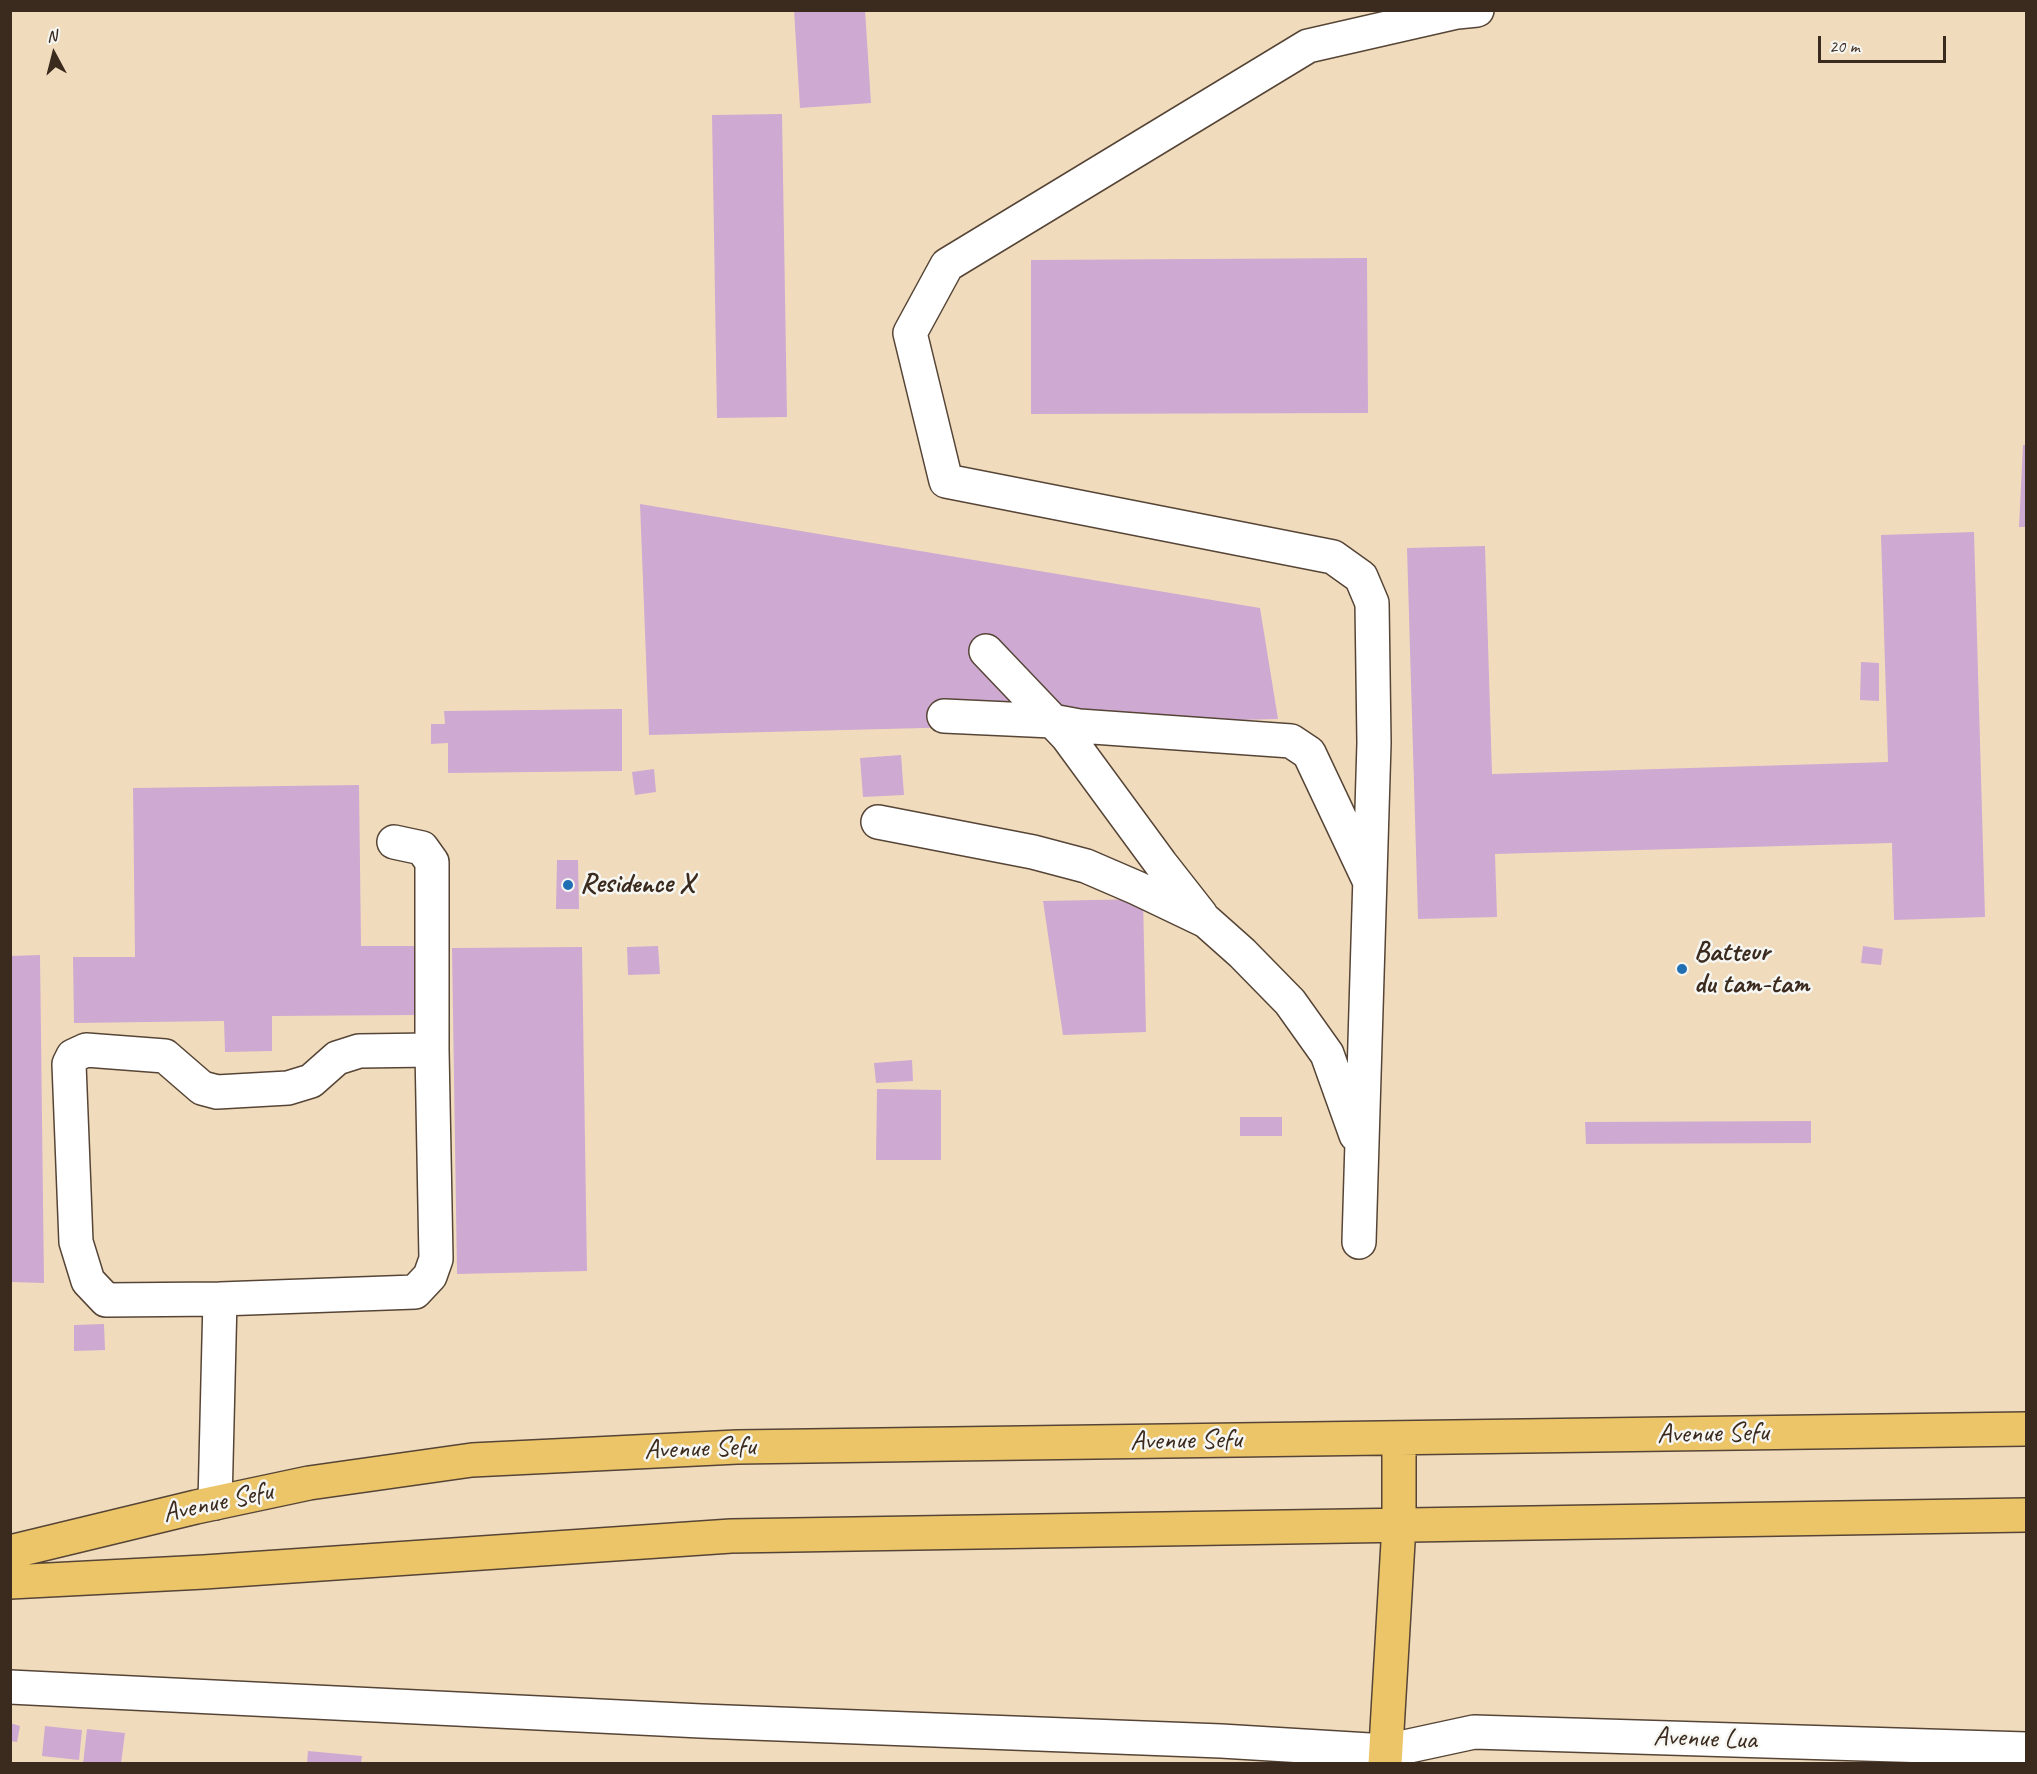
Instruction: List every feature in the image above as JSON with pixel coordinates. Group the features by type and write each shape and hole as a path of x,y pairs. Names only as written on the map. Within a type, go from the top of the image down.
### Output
{"main road":[{"name":"Avenue Sefu","path":"10,1551 309,1483 471,1460 737,1447 2026,1429"},
{"path":"1385,1757 1399,1525 1399,1438"},
{"name":"Avenue Sefu","path":"10,1582 204,1572 731,1536 2026,1515"}],"street":[{"path":"1359,1242 1374,743 1372,603 1361,577 1333,557 946,481 910,333 947,265 1308,46 1457,12 1477,10"},
{"path":"986,651 1067,736 1206,921 1242,953 1290,1002 1327,1054 1362,1153"},
{"path":"944,716 1291,741 1309,753 1370,882"},
{"path":"878,822 1033,852 1086,866 1206,921"},
{"path":"394,842 422,848 432,862 432,1050 436,1259 430,1276 415,1292 220,1299 106,1300 88,1281 76,1242 69,1064 74,1056 86,1050 165,1056 202,1089 217,1092 288,1088 311,1081 337,1058 359,1051 432,1050"},
{"path":"215,1503 220,1299"},
{"name":"Avenue Lua","path":"10,1687 701,1721 1221,1741 1385,1757 1474,1732 1951,1756 2026,1749"}],"building":[{"path":"794,10 865,10 871,103 800,108"},
{"path":"782,114 787,417 717,418 712,115"},
{"path":"1367,258 1368,413 1031,414 1031,260"},
{"path":"2023,445 2026,445 2026,527 2019,527"},
{"path":"640,504 1260,608 1278,719 649,735"},
{"path":"1974,532 1985,917 1894,920 1892,843 1495,854 1497,917 1418,919 1407,548 1485,546 1492,774 1888,762 1881,535"},
{"path":"1861,662 1879,663 1879,701 1860,700"},
{"path":"622,709 622,771 448,773 448,743 431,744 431,724 445,724 444,711"},
{"path":"901,755 904,795 863,797 860,758"},
{"path":"654,769 656,792 635,795 632,772"},
{"path":"359,785 361,946 415,946 416,1015 272,1016 272,1051 225,1052 224,1021 74,1023 73,957 135,957 133,788"},
{"name":"Residence X","path":"557,860 578,860 579,909 556,909"},
{"path":"1143,899 1146,1032 1063,1035 1043,901"},
{"path":"658,946 660,974 628,975 627,947"},
{"path":"1863,946 1883,949 1881,965 1861,963"},
{"path":"582,947 587,1271 457,1274 452,948"},
{"path":"40,955 44,1283 10,1282 10,956"},
{"path":"912,1060 913,1081 876,1083 874,1063"},
{"path":"877,1089 941,1090 941,1160 876,1160"},
{"path":"1240,1117 1282,1117 1282,1136 1240,1136"},
{"path":"1811,1121 1811,1143 1586,1144 1585,1122"},
{"path":"104,1324 105,1350 74,1351 74,1325"},
{"path":"10,1723 20,1726 17,1742 10,1741"},
{"path":"45,1726 82,1730 79,1760 42,1756"},
{"path":"87,1729 125,1733 121,1764 83,1764"},
{"path":"308,1751 362,1756 361,1764 307,1764"}],"place":[{"name":"Residence X","path":"568,885"},
{"name":"Batteur du tam-tam","path":"1682,969"}]}
